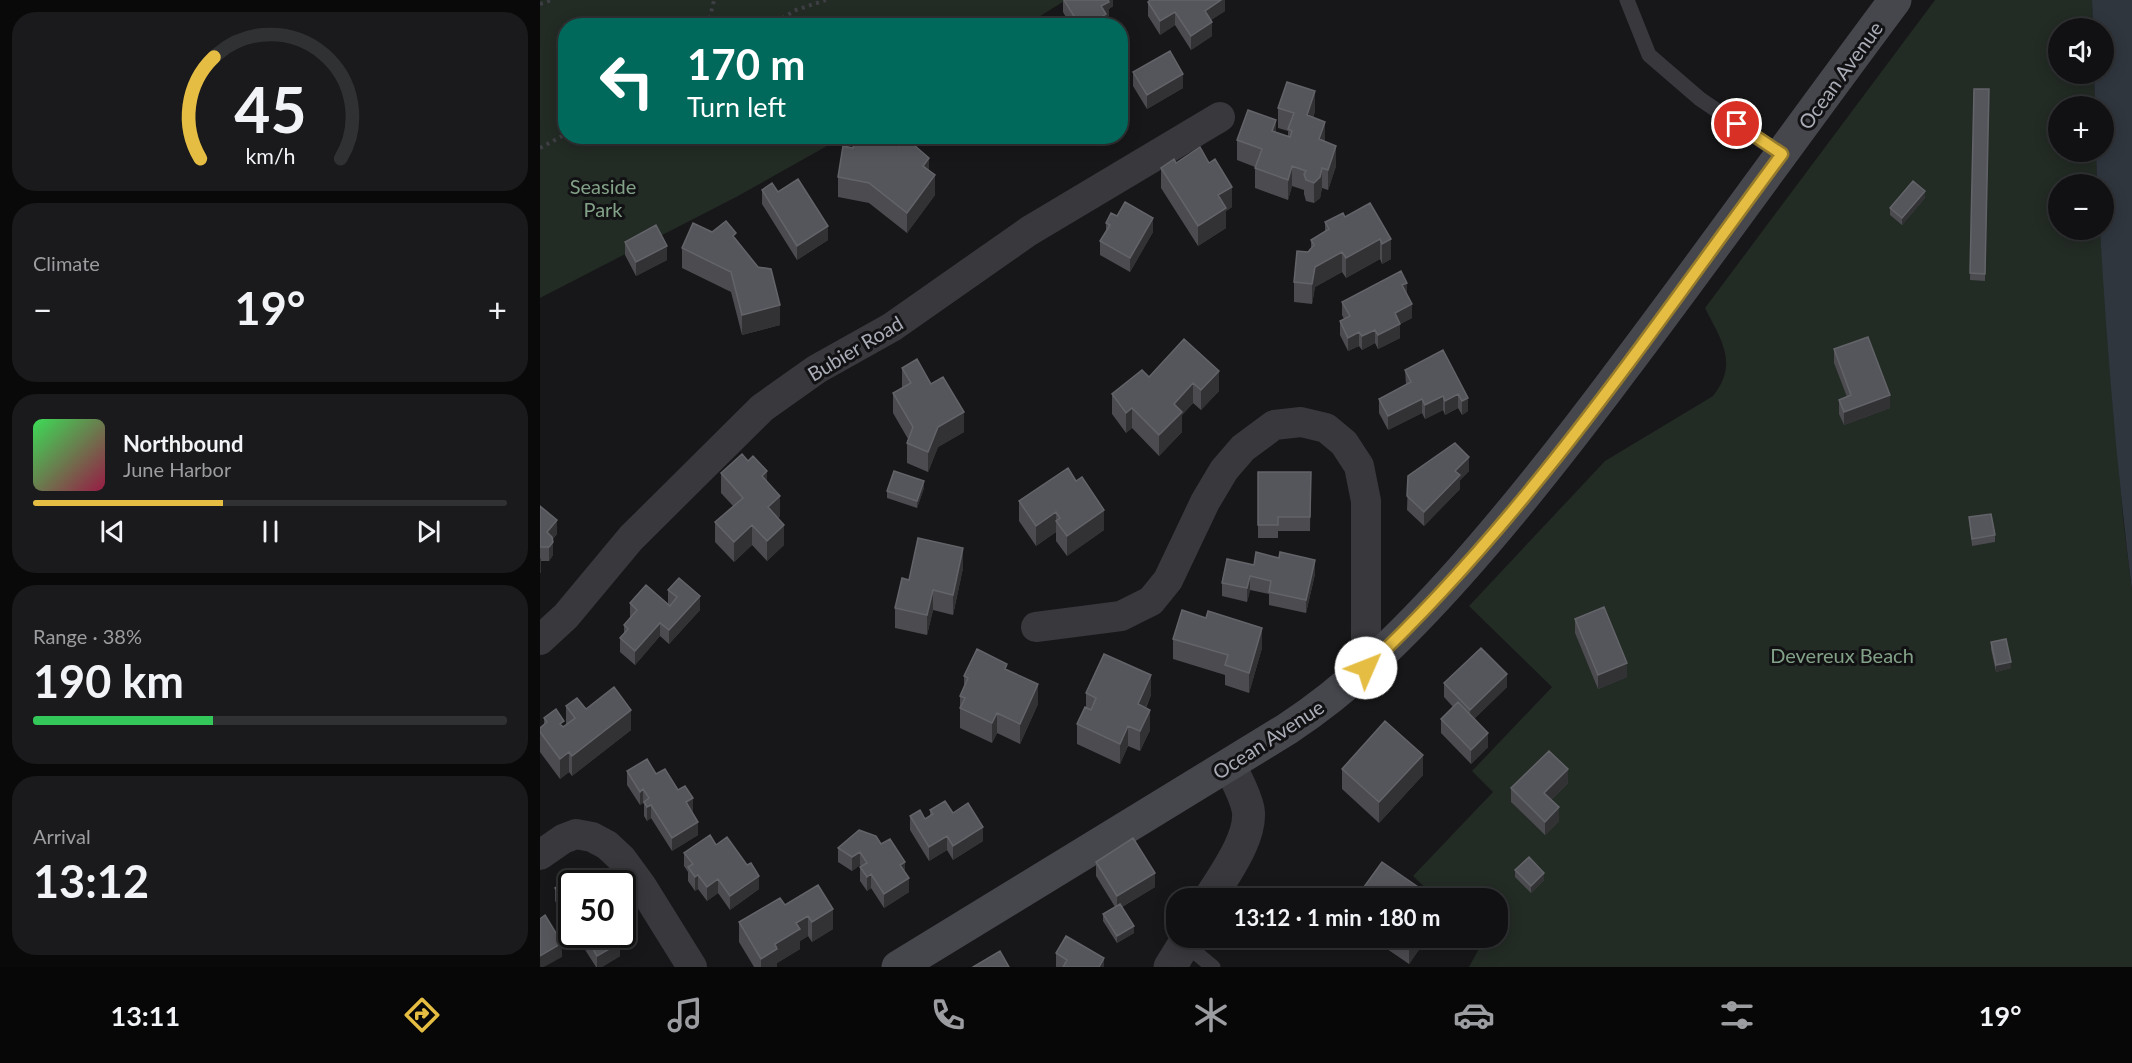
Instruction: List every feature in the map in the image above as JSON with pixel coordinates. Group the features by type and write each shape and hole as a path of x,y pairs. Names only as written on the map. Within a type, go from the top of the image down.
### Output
{"main road":[{"name":"Ocean Avenue","path":"898,967 1230,765 1316,709 1366,668 1431,604 1548,467 1662,317 1895,0"}],"street":[{"name":"Bubier Road","path":"540,640 566,616 631,538 762,408 817,369 892,327 1029,231 1220,117"},
{"path":"1036,627 1121,616 1151,601 1168,580 1205,502 1224,470 1243,448 1274,424 1301,422 1326,428 1344,443 1359,466 1366,501 1366,668"},
{"path":"1216,888 1242,843 1249,821 1247,803 1230,765"},
{"path":"540,855 563,838 576,834 592,837 608,844 641,885 692,967"}],"lane":[{"path":"1627,0 1649,55 1700,99 1782,154"},
{"path":"1180,949 1213,967"}],"path":[{"path":"540,4 552,0"},
{"path":"710,18 714,0"},
{"path":"782,18 796,10 826,0"},
{"path":"540,148 558,138"}],"green space":[{"name":"Seaside Park","path":"540,0 1066,0 1037,18 558,18 558,144 831,144 738,196 540,298"},
{"name":"Devereux Beach","path":"1935,0 2092,0 2093,18 2048,18 2048,84 2094,84 2095,96 2048,96 2048,162 2096,162 2097,174 2048,174 2048,240 2101,240 2123,518 2132,591 2132,967 1469,967 1479,948 1508,948 1508,888 1426,888 1413,876 1493,792 1472,771 1552,687 1469,606 1605,461 1713,396 1721,384 1726,362 1721,341 1705,308"}],"shaded area":[{"path":"2092,0 2132,0 2132,591 2117,456 2101,240 2114,240 2114,174 2097,174 2096,162 2114,162 2114,96 2095,96 2094,84 2114,84 2114,18 2093,18"}],"building":[{"path":"1064,0 1108,0 1109,2 1101,6 1106,14 1100,18 1075,18"},
{"path":"1150,0 1221,0 1205,11 1212,22 1191,36 1175,12 1160,21 1148,2"},
{"path":"1170,51 1183,74 1147,95 1133,72"},
{"path":"1287,82 1315,91 1307,115 1325,122 1319,139 1336,146 1328,170 1322,168 1320,177 1314,183 1306,180 1304,174 1306,171 1292,166 1288,180 1255,168 1262,149 1237,140 1248,110 1276,120 1272,131 1290,137 1292,131 1288,129 1294,113 1278,108"},
{"path":"1974,89 1989,89 1985,274 1970,273"},
{"path":"854,144 897,144 899,146 913,144 929,158 923,166 935,175 907,213 869,183 838,177 843,146 853,148"},
{"path":"1200,147 1209,163 1215,159 1232,187 1218,195 1226,208 1198,226 1161,168 1174,159 1176,163"},
{"path":"798,179 828,226 797,246 762,190 772,183 778,192"},
{"path":"1913,181 1925,191 1902,218 1890,208"},
{"path":"1125,202 1153,218 1130,258 1100,241 1110,225 1106,223 1111,213 1117,216"},
{"path":"1370,203 1391,239 1382,244 1380,239 1346,258 1342,252 1315,267 1312,284 1294,282 1297,251 1308,252 1314,245 1311,240 1329,229 1325,222 1343,213 1345,217"},
{"path":"726,221 736,233 733,236 758,267 771,269 780,305 742,315 731,272 682,248 693,223 712,232"},
{"path":"656,225 667,246 636,262 625,242"},
{"path":"1401,271 1407,283 1402,285 1412,304 1395,313 1400,324 1378,335 1375,330 1362,336 1359,332 1348,338 1340,321 1350,316 1342,302"},
{"path":"1868,337 1890,395 1844,412 1839,400 1851,395 1834,349"},
{"path":"1184,339 1219,371 1201,390 1193,383 1174,404 1182,412 1159,435 1132,408 1126,413 1112,394 1142,370 1149,377"},
{"path":"1443,350 1468,398 1462,401 1458,394 1445,401 1443,396 1425,405 1422,399 1388,416 1379,399 1411,382 1405,370"},
{"path":"917,359 931,384 943,377 964,412 938,427 928,452 907,443 913,427 893,393 911,383 902,368"},
{"path":"1455,443 1469,457 1455,471 1460,475 1424,512 1407,496 1408,476"},
{"path":"742,454 748,461 753,456 767,471 762,476 780,496 768,507 784,525 767,541 752,525 734,542 715,522 743,498 721,473"},
{"path":"1068,468 1076,481 1082,477 1104,510 1067,536 1056,521 1060,518 1056,512 1036,526 1019,501"},
{"path":"894,471 924,481 917,501 887,491"},
{"path":"1258,472 1311,472 1310,517 1278,517 1278,525 1258,525"},
{"path":"540,506 557,520 547,532 553,542 549,547 540,547"},
{"path":"1991,514 1995,535 1972,539 1969,517"},
{"path":"918,538 963,548 953,595 933,590 927,615 895,608 902,578 909,580"},
{"path":"1256,552 1279,558 1280,552 1315,560 1306,600 1269,592 1271,581 1250,576 1247,588 1222,583 1227,559 1254,565"},
{"path":"679,578 700,596 669,630 660,623 635,651 620,638 628,629 624,625 637,610 630,603 646,585 670,606 677,597 668,590"},
{"path":"1604,607 1627,663 1598,675 1575,619"},
{"path":"1182,610 1206,618 1208,611 1262,628 1249,673 1225,665 1228,655 1173,639"},
{"path":"2006,639 2011,662 1996,665 1991,642"},
{"path":"1481,648 1507,674 1470,710 1444,683"},
{"path":"977,649 1007,664 1005,669 1038,684 1020,724 997,713 992,723 960,708 965,698 960,696 968,678 964,676"},
{"path":"1104,654 1151,675 1138,704 1150,710 1140,731 1128,726 1120,744 1077,724 1085,707 1091,710 1096,698 1086,693"},
{"path":"614,687 631,710 572,756 569,752 560,759 540,732 540,728 547,722 544,718 556,709 564,721 560,724 563,727 575,718 566,706 577,698 586,709"},
{"path":"1458,702 1488,733 1471,750 1441,719"},
{"path":"1385,721 1423,755 1379,802 1342,769"},
{"path":"1549,751 1568,769 1544,793 1559,807 1545,822 1511,788"},
{"path":"647,759 656,774 665,769 678,790 685,786 693,798 686,802 698,822 672,838 651,805 647,807 644,802 649,798 643,789 640,792 627,771"},
{"path":"945,801 953,813 968,803 983,827 953,846 947,836 929,847 910,816 920,810 925,819 933,814 930,810"},
{"path":"859,830 876,836 881,844 890,839 905,862 900,865 909,878 884,894 871,874 867,877 860,867 867,863 860,852 852,857 838,848"},
{"path":"710,835 716,845 727,837 747,865 751,863 759,876 730,896 718,879 707,887 698,875 695,877 688,867 693,864 684,853"},
{"path":"1133,838 1155,873 1117,896 1096,862"},
{"path":"1529,857 1544,873 1531,886 1515,870"},
{"path":"1382,862 1420,888 1363,888"},
{"path":"818,885 833,909 812,922 808,916 796,923 800,929 775,944 777,949 761,959 739,922 780,898 785,905"},
{"path":"1120,904 1134,926 1117,936 1103,914"},
{"path":"545,915 558,936 558,945 540,956 540,919"},
{"path":"1066,936 1104,958 1099,967 1063,967 1067,960 1056,953"},
{"path":"592,948 611,948 597,956"},
{"path":"1000,951 1009,967 973,967"}],"route":[{"path":"1366,668 1431,604 1548,467 1782,154 1737,124"}]}
